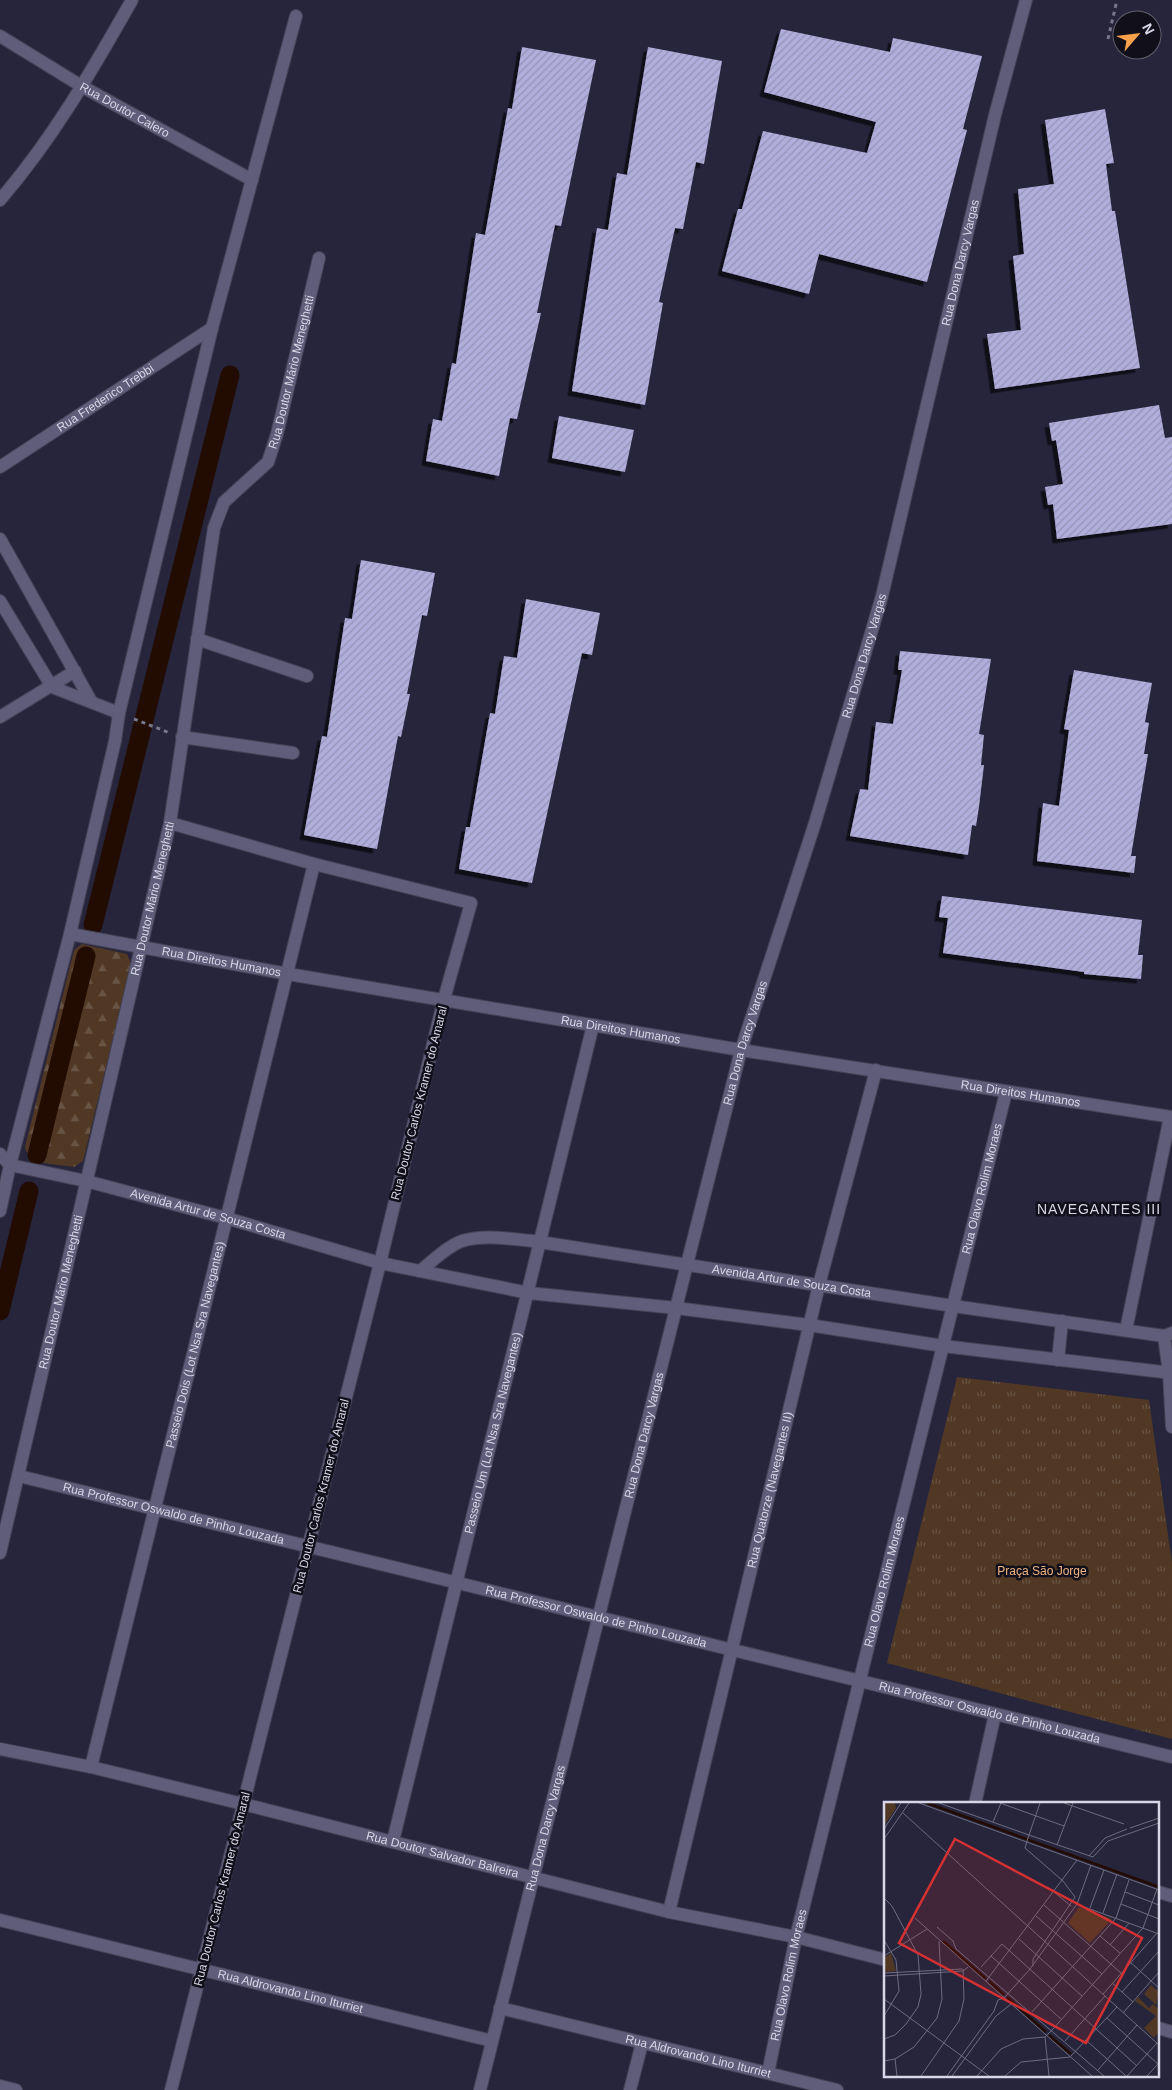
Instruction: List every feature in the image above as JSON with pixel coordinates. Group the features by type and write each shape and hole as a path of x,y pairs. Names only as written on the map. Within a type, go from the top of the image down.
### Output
{"street":[{"path":"0,200 34,160 83,86 132,0"},
{"name":"Rua Dona Darcy Vargas","path":"480,2090 741,1050 815,823 882,596 995,115 1026,0"},
{"path":"0,1211 10,1165 70,934 115,741 119,713 212,328 296,16"},
{"name":"Rua Doutor Calero","path":"0,36 83,86 252,180"},
{"name":"Rua Doutor Mário Meneghetti","path":"0,1553 170,823 214,528 224,502 268,462 277,434 319,258"},
{"name":"Rua Frederico Trebbi","path":"0,468 212,328"},
{"path":"0,539 91,700"},
{"path":"0,601 52,687 91,700 106,709 119,713"},
{"path":"197,639 307,676"},
{"path":"0,717 52,687 75,671"},
{"path":"182,737 293,753"},
{"path":"170,823 314,864"},
{"name":"Rua Doutor Carlos Kramer do Amaral","path":"171,2090 309,1547 444,999 472,903 314,864"},
{"name":"Passeio Dois (Lot Nsa Sra Navegantes)","path":"91,1767 314,864"},
{"name":"Rua Direitos Humanos","path":"70,934 288,974 741,1050 1171,1117"},
{"name":"Passeio Um (Lot Nsa Sra Navegantes)","path":"393,1841 529,1293 593,1025"},
{"name":"Rua Quatorze (Navegantes II)","path":"669,1912 809,1325 876,1070"},
{"name":"Rua Olavo Rolim Moraes","path":"768,2073 796,1937 1006,1092"},
{"path":"1126,1330 1171,1117"},
{"path":"0,1154 10,1165"},
{"name":"Avenida Artur de Souza Costa","path":"10,1165 86,1181 226,1218 380,1263 529,1293 676,1308 809,1325 943,1346 1170,1373"},
{"name":"Avenida Artur de Souza Costa","path":"420,1271 444,1251 462,1241 487,1237 533,1241 953,1306 1168,1335"},
{"path":"1058,1360 1062,1321"},
{"path":"1168,1335 1172,1427"},
{"name":"Rua Professor Oswaldo de Pinho Louzada","path":"19,1476 1172,1757"},
{"path":"975,1802 996,1714"},
{"name":"Rua Doutor Salvador Balreira","path":"0,1749 91,1767 243,1804 669,1912 796,1937 884,1959"},
{"name":"Rua Aldrovando Lino Iturriet","path":"0,1920 492,2041"},
{"name":"Rua Aldrovando Lino Iturriet","path":"500,2008 838,2090"},
{"path":"630,2090 642,2043"},
{"path":"0,2086 16,2090"}],"path":[{"path":"1108,39 1116,0"},
{"path":"135,719 154,726"}],"green space":[{"path":"82,944 127,954 131,964 83,1161 74,1167 38,1161 27,1153 25,1147 74,950"},
{"name":"Praça São Jorge","path":"957,1377 1149,1400 1172,1563 1172,1739 887,1663"}],"building":[{"path":"781,29 890,52 893,38 982,56 963,129 967,130 927,282 819,254 809,294 722,271 738,209 742,209 763,131 867,153 876,122 764,92"},
{"path":"522,47 596,60 561,226 555,225 537,313 541,313 517,419 510,418 499,476 426,461 433,419 442,421 452,363 456,364 476,233 485,235 508,108 512,109"},
{"path":"648,47 722,61 704,164 696,162 683,229 675,228 659,302 663,303 645,405 572,391 597,228 608,230 617,173 627,175"},
{"path":"1105,109 1114,163 1106,164 1112,211 1115,211 1140,368 995,389 987,334 1021,330 1013,256 1024,254 1018,189 1054,184 1045,120"},
{"path":"1159,405 1165,438 1172,437 1172,524 1057,539 1053,504 1048,505 1045,487 1063,484 1056,440 1052,441 1049,423"},
{"path":"559,416 634,430 625,472 552,458"},
{"path":"361,560 435,573 427,616 422,615 407,694 410,694 401,737 398,736 377,849 304,835 322,736 327,737 345,618 352,619"},
{"path":"526,599 600,613 592,655 582,653 532,883 459,869 466,827 470,827 490,713 495,714 504,656 517,658"},
{"path":"900,651 991,659 979,734 984,735 981,765 984,765 976,826 972,825 968,855 850,836 860,789 868,790 876,722 893,724 902,670 898,670"},
{"path":"1074,670 1152,683 1145,722 1149,723 1144,754 1148,754 1131,856 1136,856 1134,873 1037,861 1043,803 1059,806 1069,730 1064,729"},
{"path":"942,896 1142,920 1138,955 1143,955 1141,979 1084,974 1084,972 943,953 948,918 939,917"}],"waterway":[{"path":"93,925 230,375"},
{"path":"37,1155 86,956"},
{"path":"0,1311 29,1191"}],"district":[{"name":"NAVEGANTES III","path":"1099,1209"}]}
